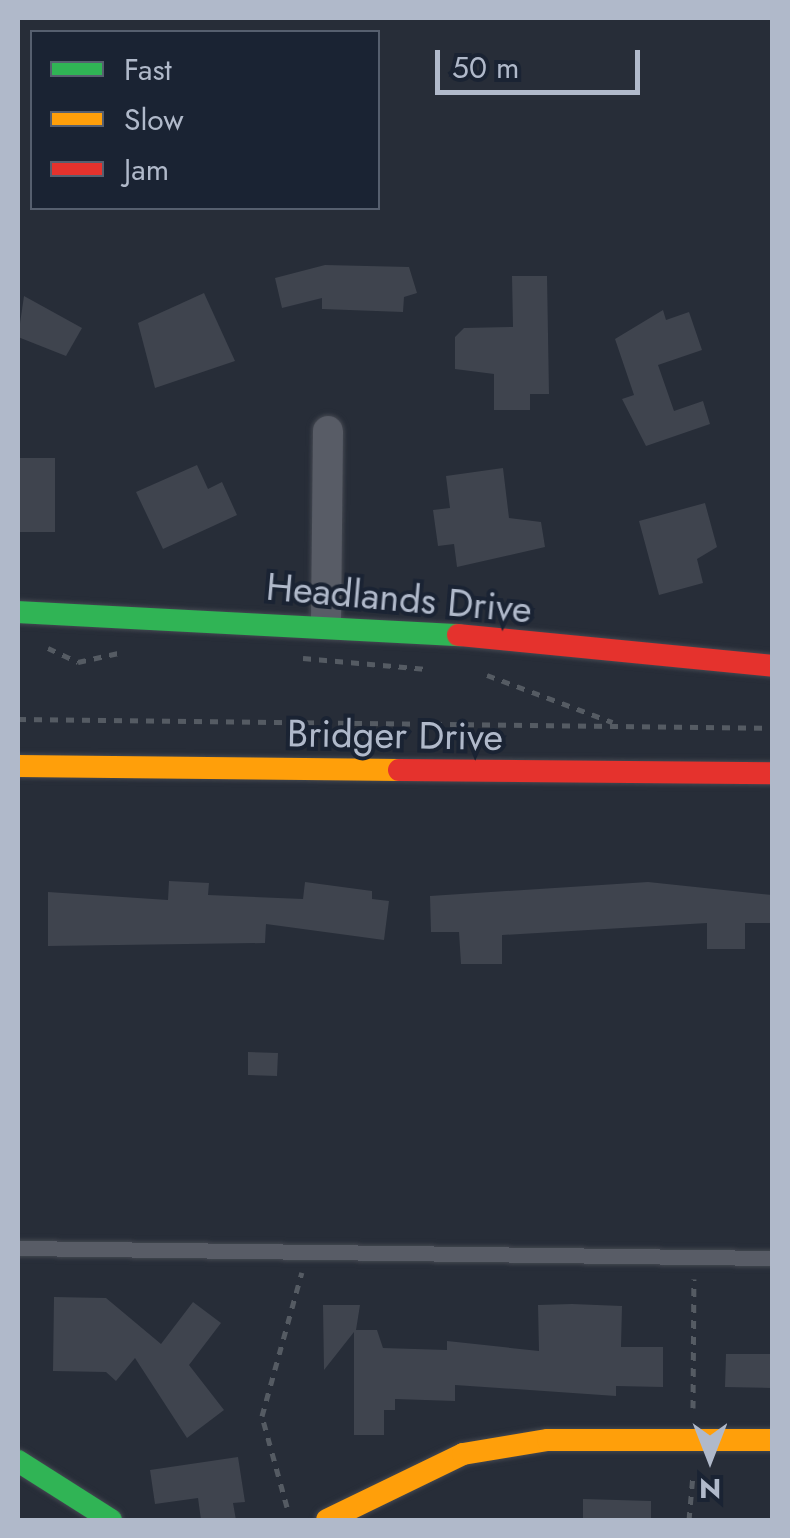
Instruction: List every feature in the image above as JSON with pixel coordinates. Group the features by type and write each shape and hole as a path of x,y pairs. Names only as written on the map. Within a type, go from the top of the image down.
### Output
{"street":[{"path":"326,622 328,431"},
{"name":"Headlands Drive","path":"18,612 326,622 772,666"},
{"name":"Bridger Drive","path":"18,766 772,773"},
{"path":"327,1520 463,1454 548,1440 772,1440"},
{"path":"18,1461 111,1520"}],"lane":[{"path":"18,1248 772,1258"}],"path":[{"path":"33,648 78,662 142,651"},
{"path":"286,655 439,670"},
{"path":"474,674 615,724"},
{"path":"18,718 772,728"},
{"path":"287,1507 262,1416 297,1315 303,1252"},
{"path":"689,1520 694,1276"}],"building":[{"path":"325,265 409,267 417,293 404,297 403,312 322,309 322,298 282,308 275,278"},
{"path":"512,276 547,276 549,394 530,394 530,410 494,410 494,374 455,369 455,337 464,328 513,327"},
{"path":"204,293 235,361 155,388 138,323"},
{"path":"24,296 82,328 66,356 18,337"},
{"path":"663,310 666,320 689,312 702,350 658,365 674,411 703,401 710,424 646,446 622,399 634,395 615,339"},
{"path":"18,458 55,458 55,532 18,532"},
{"path":"197,465 208,489 222,482 237,515 163,549 136,492"},
{"path":"503,468 509,518 541,522 545,547 457,567 454,544 438,546 433,510 450,508 446,476"},
{"path":"705,503 717,547 697,559 703,583 659,595 639,521"},
{"path":"169,881 209,883 208,895 303,899 305,882 372,891 372,899 389,901 384,940 266,924 265,943 48,946 48,892 168,900"},
{"path":"648,882 772,895 772,923 745,923 745,949 707,949 707,923 502,935 502,964 461,964 459,932 431,932 430,896"},
{"path":"248,1052 278,1053 277,1076 248,1075"},
{"path":"54,1297 106,1298 161,1344 193,1302 221,1323 189,1365 224,1410 187,1438 135,1358 116,1381 106,1372 53,1371"},
{"path":"323,1305 360,1305 356,1330 377,1330 383,1348 447,1350 447,1341 539,1351 538,1305 622,1306 621,1347 663,1347 663,1387 616,1386 616,1396 455,1385 455,1401 395,1399 395,1410 384,1410 384,1435 354,1435 354,1332 324,1370"},
{"path":"726,1354 772,1354 772,1388 725,1387"},
{"path":"238,1457 245,1502 233,1503 236,1520 201,1520 198,1498 155,1504 150,1470"},
{"path":"583,1499 651,1501 651,1520 583,1520"}],"traffic: fast":[{"path":"18,612 458,635"},
{"path":"18,1461 111,1520"}],"traffic: slow":[{"path":"18,766 399,770"},
{"path":"327,1520 463,1454 548,1440 772,1440"}],"traffic: jam":[{"path":"458,635 772,666"},
{"path":"399,770 772,773"}]}
